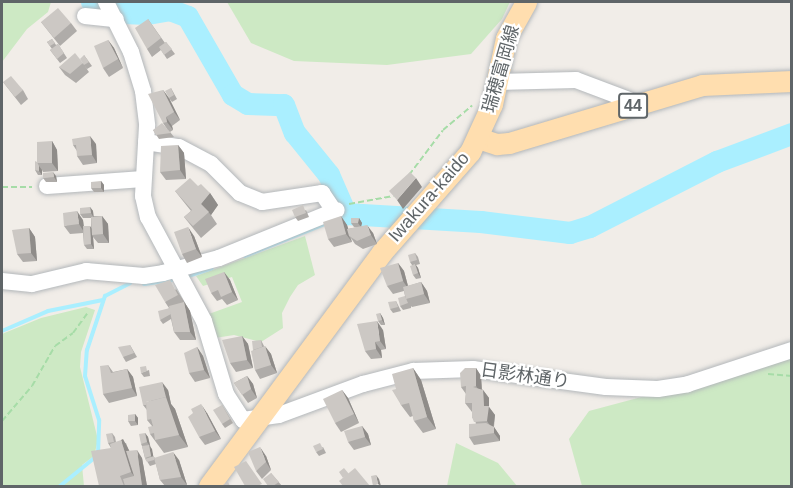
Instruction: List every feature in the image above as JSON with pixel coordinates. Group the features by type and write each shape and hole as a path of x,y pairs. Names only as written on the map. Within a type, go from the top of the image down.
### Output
{"main road":[{"name":"瑞穂富岡線","path":"478,138 497,82 506,38 526,2"},
{"name":"Iwakura-kaido","path":"209,486 401,228 455,172 478,138 497,144 509,143 702,85 792,81"}],"street":[{"path":"106,2 116,19 143,91 146,142 143,179 148,217 204,321 234,409 243,420 259,417"},
{"path":"85,16 116,19"},
{"path":"497,82 576,80 640,104"},
{"path":"2,281 32,284 77,272 144,276 178,274 340,208 322,193 262,202 240,193 210,164 179,147 146,142"},
{"path":"47,186 143,179"},
{"name":"日影林通り","path":"259,417 279,415 363,384 413,371 473,369 606,387 658,389 688,384 792,350"}],"path":[{"path":"407,178 443,130 480,99"},
{"path":"2,187 47,186"},
{"path":"340,208 395,195"},
{"path":"2,420 32,386 55,346 73,333 87,314"}],"green space":[{"path":"2,2 51,2 48,12 27,29 2,62"},
{"path":"227,2 510,2 502,19 471,54 387,65 294,61 251,43"},
{"path":"305,236 315,275 298,285 290,297 282,313 283,328 261,342 234,335 215,338 206,315 242,302 232,277 203,286 196,276"},
{"path":"86,307 95,310 81,352 80,367 98,440 94,456 82,465 84,486 2,486 2,334 41,318"},
{"path":"791,357 791,486 582,486 569,439 589,411"},
{"path":"456,443 498,463 517,486 447,486"}],"building":[{"path":"58,8 71,23 54,38 41,22"},
{"path":"148,19 161,38 147,49 135,28"},
{"path":"52,39 55,43 50,46 47,42"},
{"path":"108,40 118,59 103,68 94,46"},
{"path":"166,42 172,49 164,55 159,47"},
{"path":"58,44 64,53 57,59 50,50"},
{"path":"75,53 83,63 70,74 59,67"},
{"path":"84,55 89,62 84,65 80,59"},
{"path":"11,76 23,90 15,97 3,82"},
{"path":"171,88 174,95 169,98 165,91"},
{"path":"163,90 174,112 166,117 167,122 163,123 148,94"},
{"path":"162,123 171,133 156,135 153,130"},
{"path":"90,136 92,155 77,156 76,145 73,145 72,139"},
{"path":"52,141 52,163 37,163 37,142"},
{"path":"178,145 180,170 160,172 161,146"},
{"path":"35,161 39,166 39,171 35,170"},
{"path":"53,172 54,177 43,178 43,173"},
{"path":"410,172 416,178 397,200 389,191"},
{"path":"190,178 210,193 201,204 209,212 193,226 184,217 192,210 175,191"},
{"path":"101,181 101,188 91,188 91,182"},
{"path":"303,205 306,213 295,217 292,210"},
{"path":"90,207 91,213 80,214 80,208"},
{"path":"77,211 79,224 64,226 63,213"},
{"path":"102,216 103,234 92,235 91,217"},
{"path":"341,216 346,234 328,239 323,222"},
{"path":"351,218 359,218 358,223 351,223"},
{"path":"367,225 371,235 357,241 349,236 347,229"},
{"path":"83,226 90,226 91,244 84,245"},
{"path":"188,227 196,249 182,254 174,232"},
{"path":"29,228 31,253 17,254 12,230"},
{"path":"415,253 417,260 410,262 408,255"},
{"path":"398,263 403,281 387,286 380,268"},
{"path":"415,264 418,273 413,275 410,266"},
{"path":"224,272 232,292 221,297 218,290 211,293 205,279"},
{"path":"170,280 178,295 165,302 155,285"},
{"path":"421,282 424,294 406,299 403,287"},
{"path":"405,296 408,303 400,306 398,298"},
{"path":"396,301 398,307 390,309 388,302"},
{"path":"184,302 190,332 174,332 169,306"},
{"path":"170,308 171,314 160,320 158,311"},
{"path":"380,313 382,320 378,321 376,314"},
{"path":"377,321 380,341 375,342 376,349 365,351 357,324"},
{"path":"242,336 247,360 230,363 222,340"},
{"path":"261,340 262,347 253,350 252,341"},
{"path":"130,345 134,353 123,357 118,347"},
{"path":"265,346 271,365 255,370 251,351"},
{"path":"197,347 204,370 189,373 184,353"},
{"path":"108,365 111,373 127,369 132,388 103,394 100,366"},
{"path":"146,366 147,371 141,373 140,367"},
{"path":"413,368 427,417 414,421 409,403 401,405 392,390 396,389 392,374"},
{"path":"465,368 476,368 476,386 473,387 483,390 484,406 489,406 487,421 474,422 472,403 465,403 466,386 461,387 460,373"},
{"path":"247,376 251,389 242,395 234,383"},
{"path":"162,382 166,397 146,402 146,405 143,405 139,387"},
{"path":"342,390 354,414 335,423 323,399"},
{"path":"166,397 179,435 155,440 154,433 150,434 148,427 153,426 151,419 147,420 146,402"},
{"path":"201,404 215,431 199,437 188,417 193,413 191,409"},
{"path":"222,405 230,419 222,424 213,410"},
{"path":"135,414 135,421 128,421 128,415"},
{"path":"486,423 494,427 494,433 469,437 469,424"},
{"path":"362,426 365,437 348,442 344,431"},
{"path":"112,433 114,442 108,443 106,434"},
{"path":"145,433 147,442 141,444 139,434"},
{"path":"121,440 131,472 120,476 124,486 99,486 91,451 111,448 110,444"},
{"path":"320,443 323,449 316,452 313,446"},
{"path":"149,445 151,456 145,458 142,446"},
{"path":"260,447 266,462 256,471 248,452"},
{"path":"137,450 142,486 125,486 123,479 134,476 126,451"},
{"path":"173,452 181,477 160,480 154,458"},
{"path":"154,456 154,460 147,462 145,459"},
{"path":"246,461 262,484 245,486 234,467"},
{"path":"344,468 349,474 343,478 339,472"},
{"path":"355,468 370,486 343,486 339,481"},
{"path":"271,473 279,482 268,486 263,479"},
{"path":"376,475 378,484 373,486 371,476"}],"waterway":[{"path":"92,2 99,9 122,13 148,14 170,10 188,17 233,95 248,104 284,105 295,133 329,175 346,214 481,222 570,233 590,227 717,162 792,134"},
{"path":"245,256 327,223"},
{"path":"185,277 212,268"},
{"path":"144,284 172,280"},
{"path":"60,486 98,455 99,420 85,376 87,350 105,296 130,283"},
{"path":"2,331 48,311 103,300"}]}
